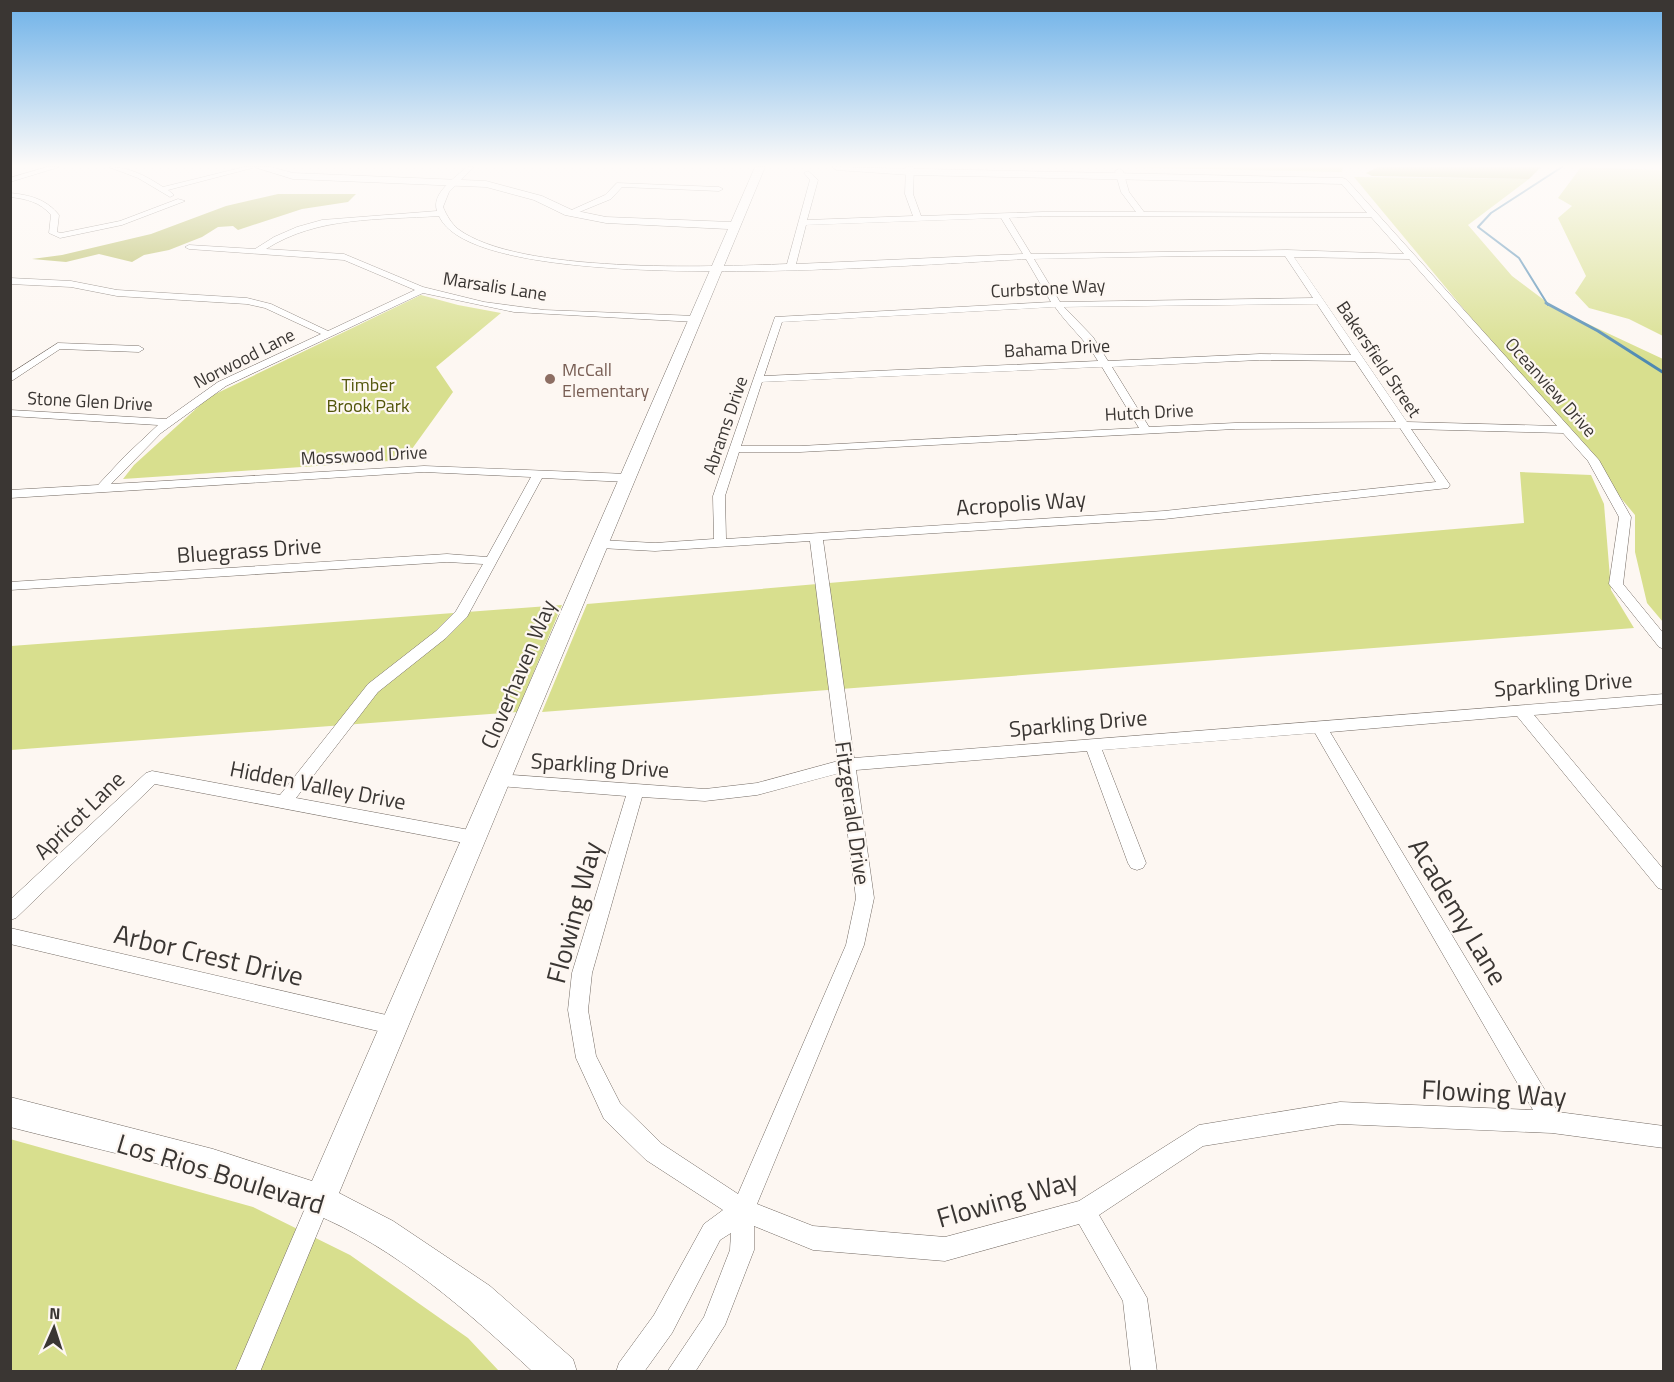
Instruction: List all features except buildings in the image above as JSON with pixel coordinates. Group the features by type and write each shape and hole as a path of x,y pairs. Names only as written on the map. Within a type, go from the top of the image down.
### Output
{"street":[{"path":"53,231 56,235 88,231"},
{"path":"255,252 291,231"},
{"path":"459,231 475,241 526,256 584,264 717,268 1117,254 1287,253 1413,257"},
{"name":"Cloverhaven Way","path":"320,1200 732,231"},
{"path":"791,266 800,231"},
{"path":"1014,231 1057,304 1068,319 1090,339 1145,429"},
{"name":"Oceanview Drive","path":"1389,231 1593,460 1625,517 1616,584 1664,644"},
{"name":"Marsalis Lane","path":"189,248 344,257 423,290 455,299 531,311 696,319"},
{"name":"Bakersfield Street","path":"1287,253 1444,484"},
{"path":"10,281 71,284 114,292 247,301 268,306 328,334"},
{"name":"Norwood Lane","path":"102,488 126,458 191,403 222,384 423,290"},
{"name":"Curbstone Way","path":"778,319 1057,304 1183,300 1319,301"},
{"name":"Abrams Drive","path":"720,544 719,496 778,319"},
{"path":"10,379 58,346 139,349"},
{"name":"Bahama Drive","path":"758,379 1104,362 1260,357 1358,358"},
{"name":"Stone Glen Drive","path":"10,413 168,422"},
{"name":"Hutch Drive","path":"734,449 863,446 1145,429 1301,425 1404,425 1567,430"},
{"name":"Mosswood Drive","path":"10,494 424,469 628,478"},
{"path":"284,801 373,688 454,624 539,474"},
{"name":"Acropolis Way","path":"600,544 655,547 720,544 1164,515 1444,484"},
{"name":"Fitzgerald Drive","path":"679,1371 713,1325 717,1315 742,1250 743,1210 855,945 865,898 845,765 816,537"},
{"name":"Bluegrass Drive","path":"10,586 447,558 491,561"},
{"name":"Sparkling Drive","path":"499,780 705,795 757,789 845,765 1664,699"},
{"path":"1520,709 1664,883"},
{"name":"Academy Lane","path":"1319,727 1552,1122"},
{"path":"1092,744 1137,864"},
{"name":"Hidden Valley Drive","path":"152,777 475,838"},
{"name":"Apricot Lane","path":"10,912 152,777"},
{"name":"Flowing Way","path":"636,789 582,974 578,1010 586,1058 612,1111 654,1152 743,1210 813,1238 945,1249 1084,1211 1199,1136 1340,1113 1552,1122 1664,1137"},
{"name":"Arbor Crest Drive","path":"10,936 395,1026"},
{"name":"Los Rios Boulevard","path":"10,1112 213,1164 320,1200 382,1232 432,1265 478,1298 560,1371"},
{"path":"247,1371 320,1200"},
{"path":"628,1371 663,1324 712,1232 743,1210"},
{"path":"1084,1211 1135,1298 1144,1371"}],"green space":[{"path":"158,231 211,231 169,250 144,255 132,262 99,254 66,262 32,259 62,255"},
{"path":"1399,231 1474,231 1512,276 1556,309 1663,359 1663,622 1647,603 1635,552 1635,515"},
{"path":"1565,231 1663,231 1663,336 1629,319 1589,308 1575,293 1586,276"},
{"name":"Timber Brook Park","path":"421,295 501,313 436,367 453,392 404,460 123,479 134,465 209,397"},
{"path":"1520,472 1591,475 1604,504 1611,590 1634,628 542,712 587,604 1524,523"},
{"path":"562,605 517,712 11,750 11,646"},
{"path":"10,1139 253,1207 350,1255 468,1338 499,1371 11,1371"}],"waterway":[{"path":"1484,231 1519,258 1547,304"},
{"path":"1547,304 1598,331 1664,373"}],"place":[{"name":"McCall Elementary","path":"550,379"}]}
